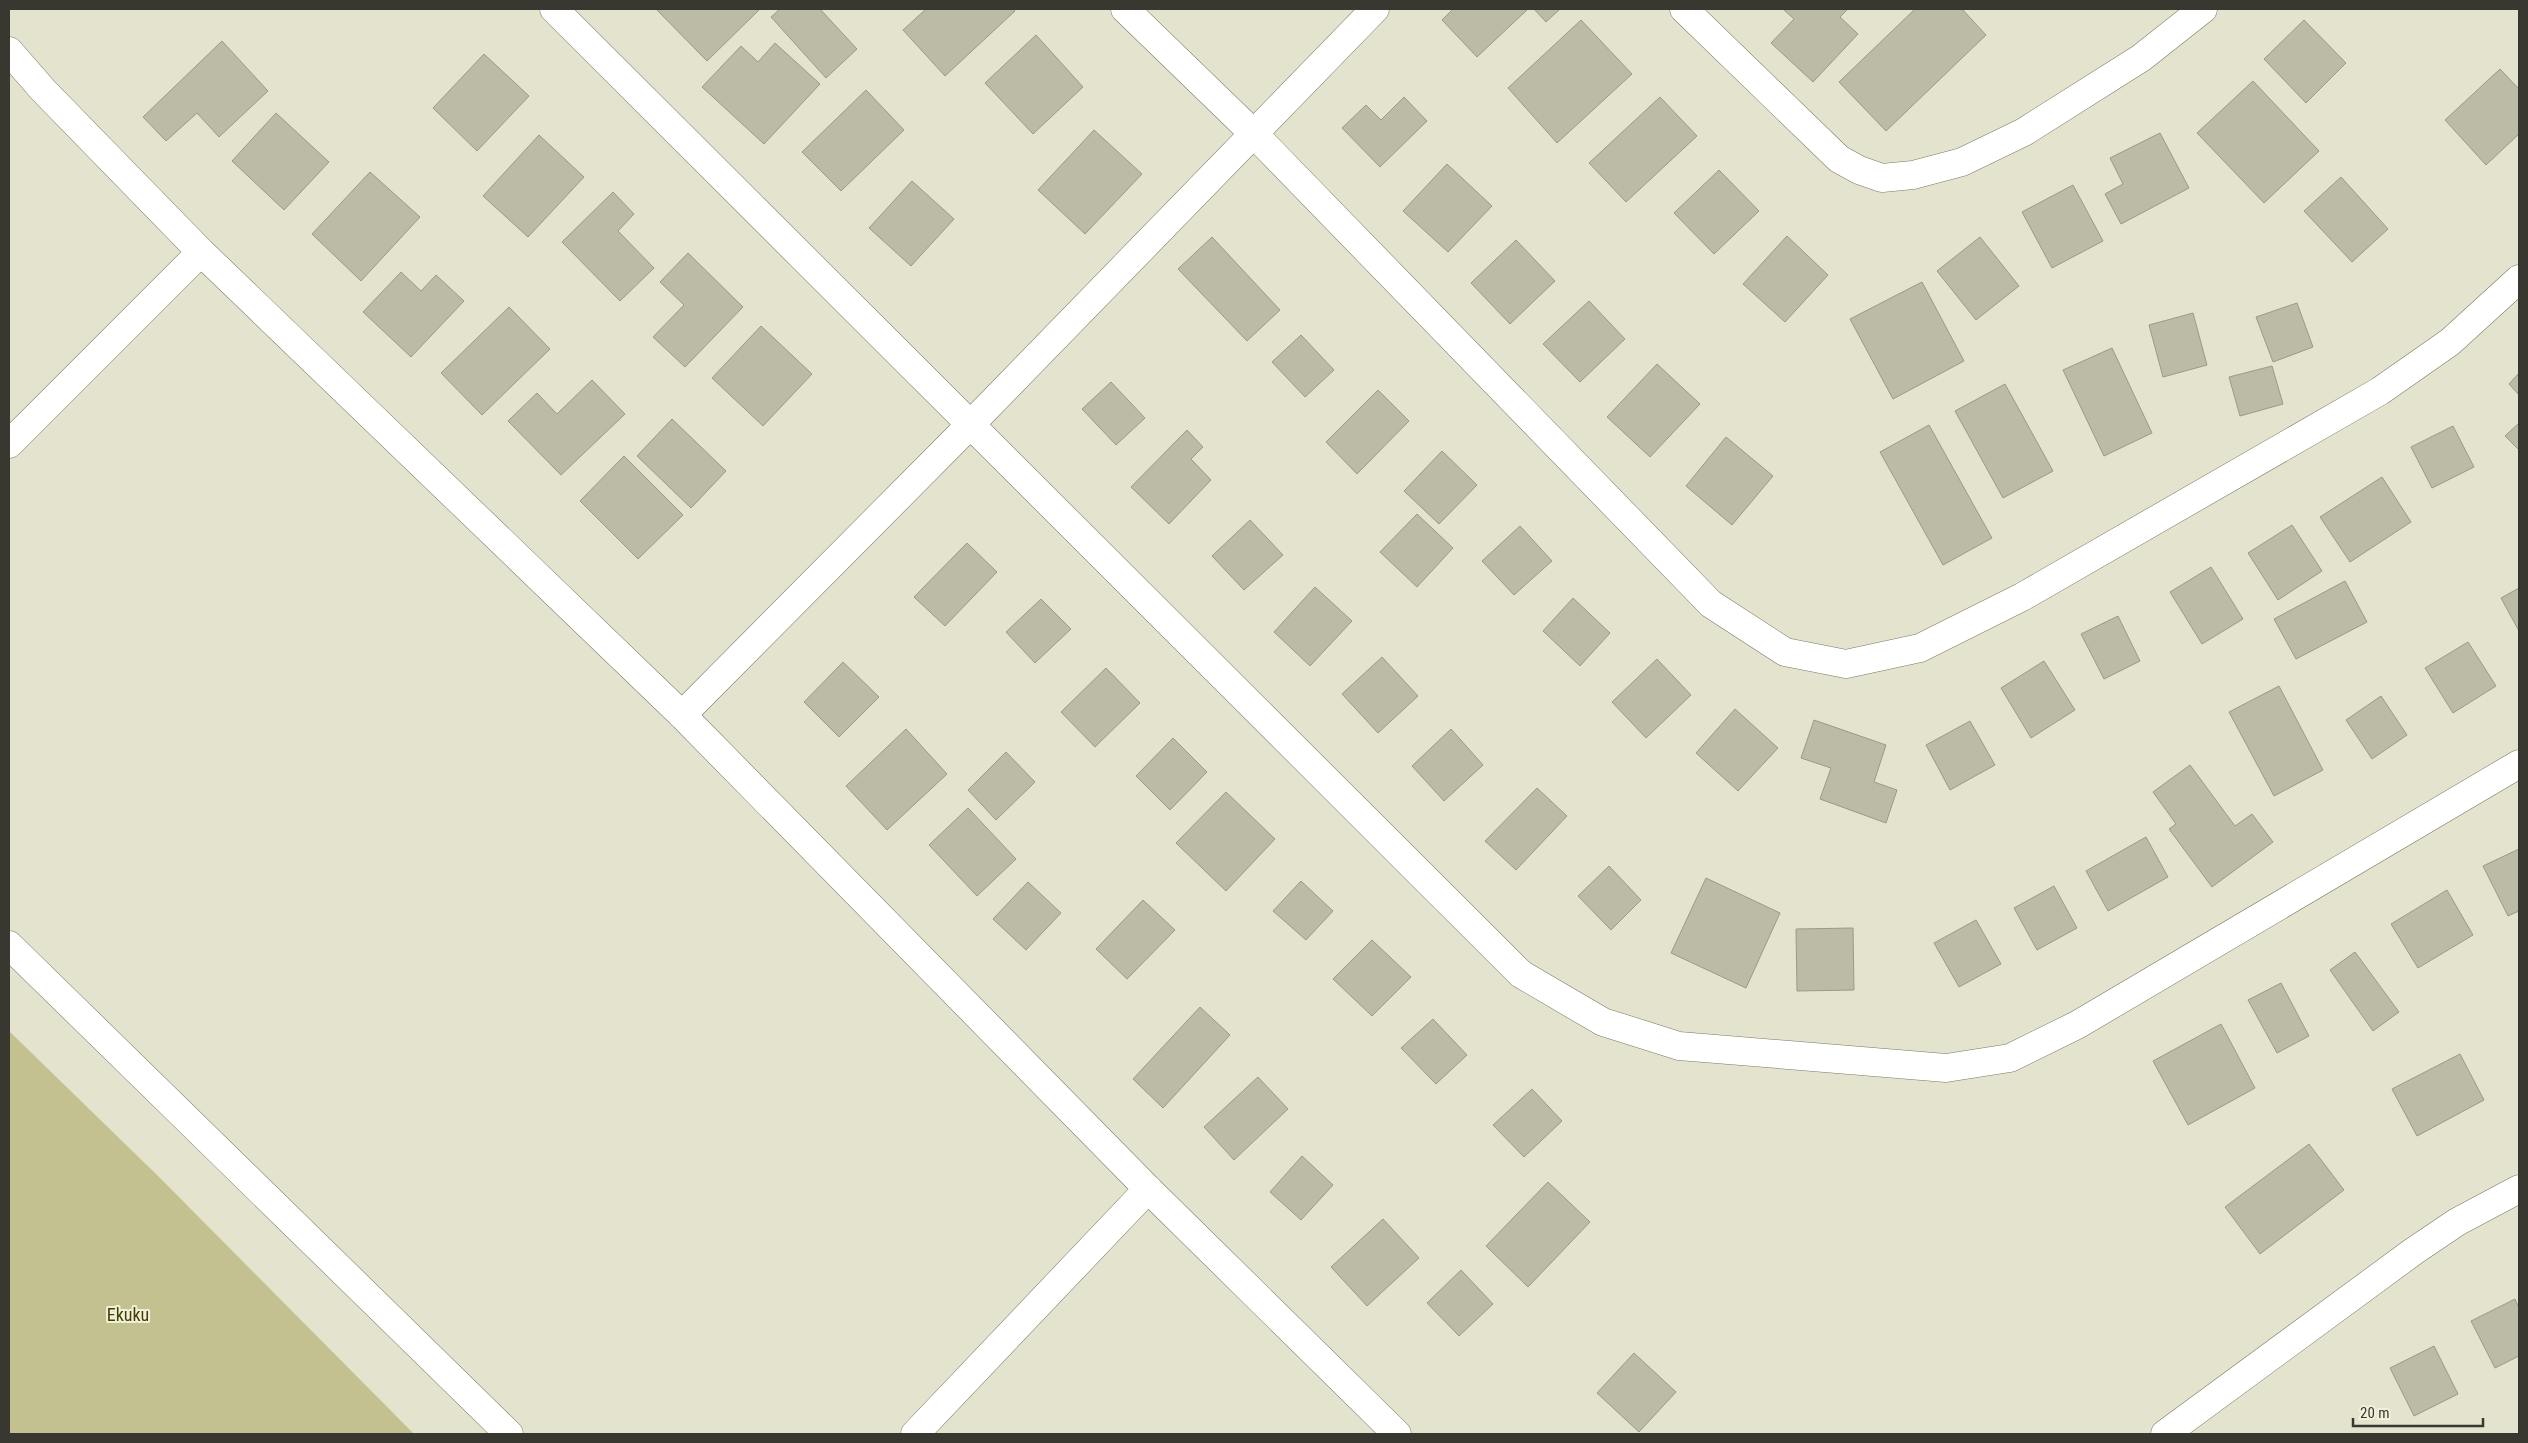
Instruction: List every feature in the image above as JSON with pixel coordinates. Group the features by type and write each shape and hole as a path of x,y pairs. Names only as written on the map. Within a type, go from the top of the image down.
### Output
{"street":[{"path":"554,9 1521,974 1603,1022 1678,1046 1946,1068 2010,1058 2077,1025 2519,764"},
{"path":"1125,9 1254,134 1711,604 1785,652 1846,664 1920,648 2030,592 2380,391 2450,342 2519,279"},
{"path":"682,715 970,425 1375,9"},
{"path":"1684,9 1839,159 1859,170 1882,178 1913,175 1962,162 2024,132 2140,58 2203,9"},
{"path":"9,51 43,90 201,252 682,715 1148,1189 1397,1434"},
{"path":"9,444 201,252"},
{"path":"9,945 510,1434"},
{"path":"915,1434 1148,1189"},
{"path":"2165,1434 2414,1250 2458,1222 2519,1189"}],"green space":[{"name":"Ekuku","path":"9,1031 158,1176 414,1434 9,1434"}],"building":[{"path":"656,9 760,9 707,61"},
{"path":"780,9 820,9 857,49 826,78 771,17"},
{"path":"926,9 1013,9 1015,11 945,76 903,30"},
{"path":"1453,9 1528,9 1477,57 1442,20"},
{"path":"1534,9 1560,9 1546,22"},
{"path":"1783,9 1848,9 1840,17 1858,34 1813,82 1771,43 1794,19"},
{"path":"1915,9 1962,9 1986,35 1886,131 1839,82"},
{"path":"1581,20 1632,74 1557,143 1508,88"},
{"path":"2304,20 2346,63 2306,103 2264,59"},
{"path":"1036,35 1083,87 1033,134 985,83"},
{"path":"222,41 268,91 219,137 197,113 166,141 143,117"},
{"path":"775,43 820,84 764,144 702,87 741,46 758,62"},
{"path":"484,54 529,96 477,151 433,108"},
{"path":"2500,69 2519,89 2519,134 2486,165 2445,120"},
{"path":"2253,81 2319,151 2264,203 2197,133"},
{"path":"866,90 904,130 841,191 802,152"},
{"path":"1404,97 1427,121 1380,167 1342,128 1366,105 1381,120"},
{"path":"1660,97 1697,136 1626,202 1589,163"},
{"path":"276,113 329,162 284,210 232,161"},
{"path":"1094,130 1142,174 1085,234 1038,190"},
{"path":"2160,133 2189,188 2121,224 2105,194 2123,184 2110,158"},
{"path":"539,135 584,177 528,237 483,196"},
{"path":"1447,164 1492,206 1448,252 1403,211"},
{"path":"1719,170 1759,211 1714,254 1674,213"},
{"path":"370,172 420,217 361,281 312,234"},
{"path":"2341,177 2388,229 2352,262 2304,211"},
{"path":"912,181 954,219 911,266 869,228"},
{"path":"2073,185 2103,241 2052,268 2022,212"},
{"path":"613,192 634,214 618,231 654,268 620,301 562,242"},
{"path":"1787,236 1828,275 1785,322 1743,284"},
{"path":"1212,237 1280,310 1247,341 1178,269"},
{"path":"1980,237 2019,286 1976,320 1937,271"},
{"path":"1516,240 1555,281 1510,324 1471,283"},
{"path":"688,253 743,307 685,367 653,337 684,305 660,282"},
{"path":"401,272 421,291 436,275 464,301 411,357 363,312"},
{"path":"1922,282 1964,361 1893,399 1850,319"},
{"path":"1589,301 1625,339 1580,382 1543,344"},
{"path":"2297,303 2313,347 2273,362 2256,317"},
{"path":"509,307 550,349 482,415 441,373"},
{"path":"2193,313 2207,365 2163,377 2149,325"},
{"path":"761,326 812,374 763,426 712,378"},
{"path":"1301,335 1334,370 1305,397 1272,362"},
{"path":"2112,348 2152,433 2104,456 2063,370"},
{"path":"1657,364 1700,404 1650,457 1607,417"},
{"path":"2272,366 2283,404 2240,416 2229,377"},
{"path":"2519,373 2519,395 2509,384"},
{"path":"592,380 625,414 561,475 508,421 537,393 557,414"},
{"path":"1111,382 1145,418 1116,445 1082,409"},
{"path":"2005,384 2053,471 2003,498 1955,411"},
{"path":"1378,390 1409,421 1357,474 1326,442"},
{"path":"672,419 726,471 691,508 637,456"},
{"path":"2519,423 2519,450 2505,436"},
{"path":"1929,425 1992,538 1943,565 1880,452"},
{"path":"2453,426 2474,467 2432,488 2411,447"},
{"path":"1187,430 1203,447 1191,459 1211,480 1169,524 1131,487"},
{"path":"1726,437 1773,476 1732,525 1686,486"},
{"path":"1442,451 1477,485 1439,524 1404,491"},
{"path":"624,456 683,515 638,559 580,501"},
{"path":"2382,477 2411,522 2350,562 2320,517"},
{"path":"1417,514 1453,548 1417,587 1380,552"},
{"path":"1250,520 1283,555 1244,590 1212,556"},
{"path":"2292,525 2322,571 2278,600 2248,553"},
{"path":"1520,526 1552,561 1514,595 1482,561"},
{"path":"967,543 997,572 945,626 914,597"},
{"path":"2211,567 2243,619 2202,644 2170,592"},
{"path":"2345,581 2367,622 2296,659 2274,619"},
{"path":"1315,587 1352,621 1310,666 1274,632"},
{"path":"2519,588 2519,631 2501,598"},
{"path":"1573,598 1610,633 1580,666 1543,631"},
{"path":"1041,599 1071,629 1035,663 1006,632"},
{"path":"2118,616 2140,661 2104,679 2081,634"},
{"path":"2468,642 2496,686 2453,713 2425,668"},
{"path":"1382,657 1418,696 1378,733 1342,694"},
{"path":"1657,659 1691,695 1646,738 1612,702"},
{"path":"2044,661 2075,710 2031,738 2001,688"},
{"path":"843,662 879,697 839,737 804,702"},
{"path":"1106,668 1140,703 1095,747 1061,712"},
{"path":"2279,686 2323,770 2274,796 2229,712"},
{"path":"2381,696 2407,735 2372,759 2346,720"},
{"path":"1735,709 1778,748 1738,791 1696,753"},
{"path":"1814,720 1886,745 1874,782 1897,790 1886,823 1820,799 1831,768 1801,758"},
{"path":"1970,721 1995,765 1950,790 1926,745"},
{"path":"906,729 947,774 887,830 846,786"},
{"path":"1451,729 1483,765 1444,801 1412,766"},
{"path":"1173,738 1207,772 1170,810 1136,776"},
{"path":"1006,752 1035,782 996,820 968,790"},
{"path":"2190,765 2235,826 2252,814 2273,842 2212,887 2169,829 2176,824 2153,792"},
{"path":"1537,788 1567,816 1516,870 1485,841"},
{"path":"1226,792 1275,839 1226,891 1176,843"},
{"path":"968,808 1016,859 977,896 929,845"},
{"path":"2146,837 2168,877 2108,911 2086,871"},
{"path":"2519,849 2519,911 2508,916 2483,866"},
{"path":"1609,866 1641,900 1611,930 1578,896"},
{"path":"1706,878 1780,913 1746,988 1671,953"},
{"path":"1301,881 1333,911 1306,940 1273,911"},
{"path":"1028,882 1061,913 1026,950 993,919"},
{"path":"2054,886 2077,928 2037,950 2014,908"},
{"path":"2447,890 2473,935 2418,968 2391,924"},
{"path":"1143,900 1175,930 1127,979 1096,949"},
{"path":"1976,920 2001,964 1959,987 1934,943"},
{"path":"1853,928 1854,990 1797,991 1796,929"},
{"path":"1372,940 1411,977 1372,1016 1333,979"},
{"path":"2355,952 2399,1012 2373,1031 2330,970"},
{"path":"2281,983 2309,1036 2277,1053 2248,1000"},
{"path":"1200,1007 1230,1035 1163,1108 1133,1079"},
{"path":"1433,1019 1467,1055 1436,1084 1401,1048"},
{"path":"2221,1024 2255,1088 2188,1125 2153,1061"},
{"path":"2460,1054 2484,1100 2417,1136 2392,1089"},
{"path":"1258,1077 1288,1109 1234,1160 1204,1127"},
{"path":"1532,1089 1562,1121 1524,1157 1493,1125"},
{"path":"2309,1144 2344,1190 2260,1254 2225,1207"},
{"path":"1302,1156 1333,1185 1301,1220 1270,1192"},
{"path":"1548,1182 1590,1222 1528,1287 1486,1246"},
{"path":"1383,1219 1419,1258 1367,1306 1331,1267"},
{"path":"1461,1270 1493,1304 1459,1336 1427,1303"},
{"path":"2515,1299 2519,1308 2519,1356 2495,1368 2471,1321"},
{"path":"2434,1346 2458,1394 2414,1416 2390,1368"},
{"path":"1634,1353 1676,1392 1639,1432 1597,1393"}]}
